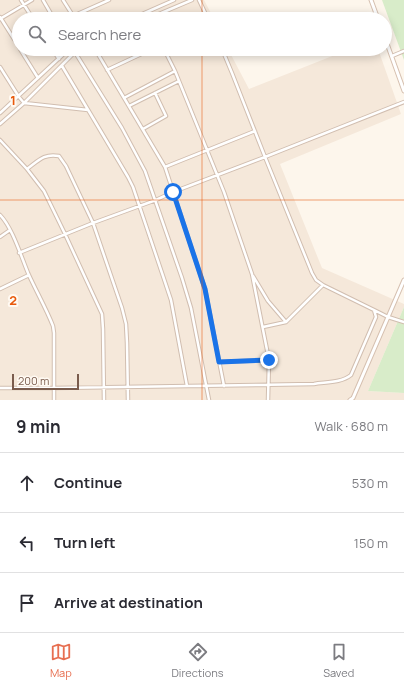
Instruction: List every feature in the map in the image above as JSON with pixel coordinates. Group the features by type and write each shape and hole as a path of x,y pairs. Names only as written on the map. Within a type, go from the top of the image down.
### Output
{"street":[{"path":"21,0 28,12"},
{"path":"12,36 0,18 32,0"},
{"path":"43,0 50,12"},
{"path":"63,0 71,12"},
{"path":"84,12 109,0"},
{"path":"147,12 174,0"},
{"path":"164,12 192,0"},
{"path":"199,0 205,12"},
{"path":"371,0 375,12"},
{"path":"404,51 392,56 404,91"},
{"path":"25,56 38,78"},
{"path":"0,114 62,56"},
{"path":"0,124 24,103 71,56"},
{"path":"77,56 146,171 191,308 209,400"},
{"path":"99,56 144,129 165,167 205,289 224,386"},
{"path":"107,70 137,56"},
{"path":"168,56 224,192 252,274 269,360 268,400"},
{"path":"225,56 265,158 316,280 323,285 388,317 404,322"},
{"path":"0,66 24,103 88,110"},
{"path":"62,66 128,177 133,188 170,300 187,386"},
{"path":"124,98 175,71"},
{"path":"129,106 179,81"},
{"path":"144,129 166,116 156,93"},
{"path":"20,252 217,175 265,158 404,102"},
{"path":"165,167 255,131"},
{"path":"0,140 27,169 44,191 102,314 104,400"},
{"path":"27,169 45,156 51,154 59,156 66,166 93,223 126,324 128,400"},
{"path":"0,215 10,230 53,326 54,400"},
{"path":"0,237 10,230"},
{"path":"0,289 29,274"},
{"path":"252,274 268,301 286,322"},
{"path":"352,399 404,280"},
{"path":"263,327 286,322 323,285"},
{"path":"0,388 224,386 314,384 334,382 347,378 351,375 376,317 374,310"},
{"path":"219,362 269,360"}],"shaded area":[{"path":"0,0 204,0 210,12 12,12 12,56 232,56 249,89 332,56 380,56 401,114 280,164 322,268 404,304 368,391 404,393 404,400 0,400"}],"green space":[{"path":"382,0 404,0 404,60 392,27 392,12 386,12"},
{"path":"404,307 404,393 368,391"}],"route":[{"path":"173,192 205,289 219,362 269,360"}]}
